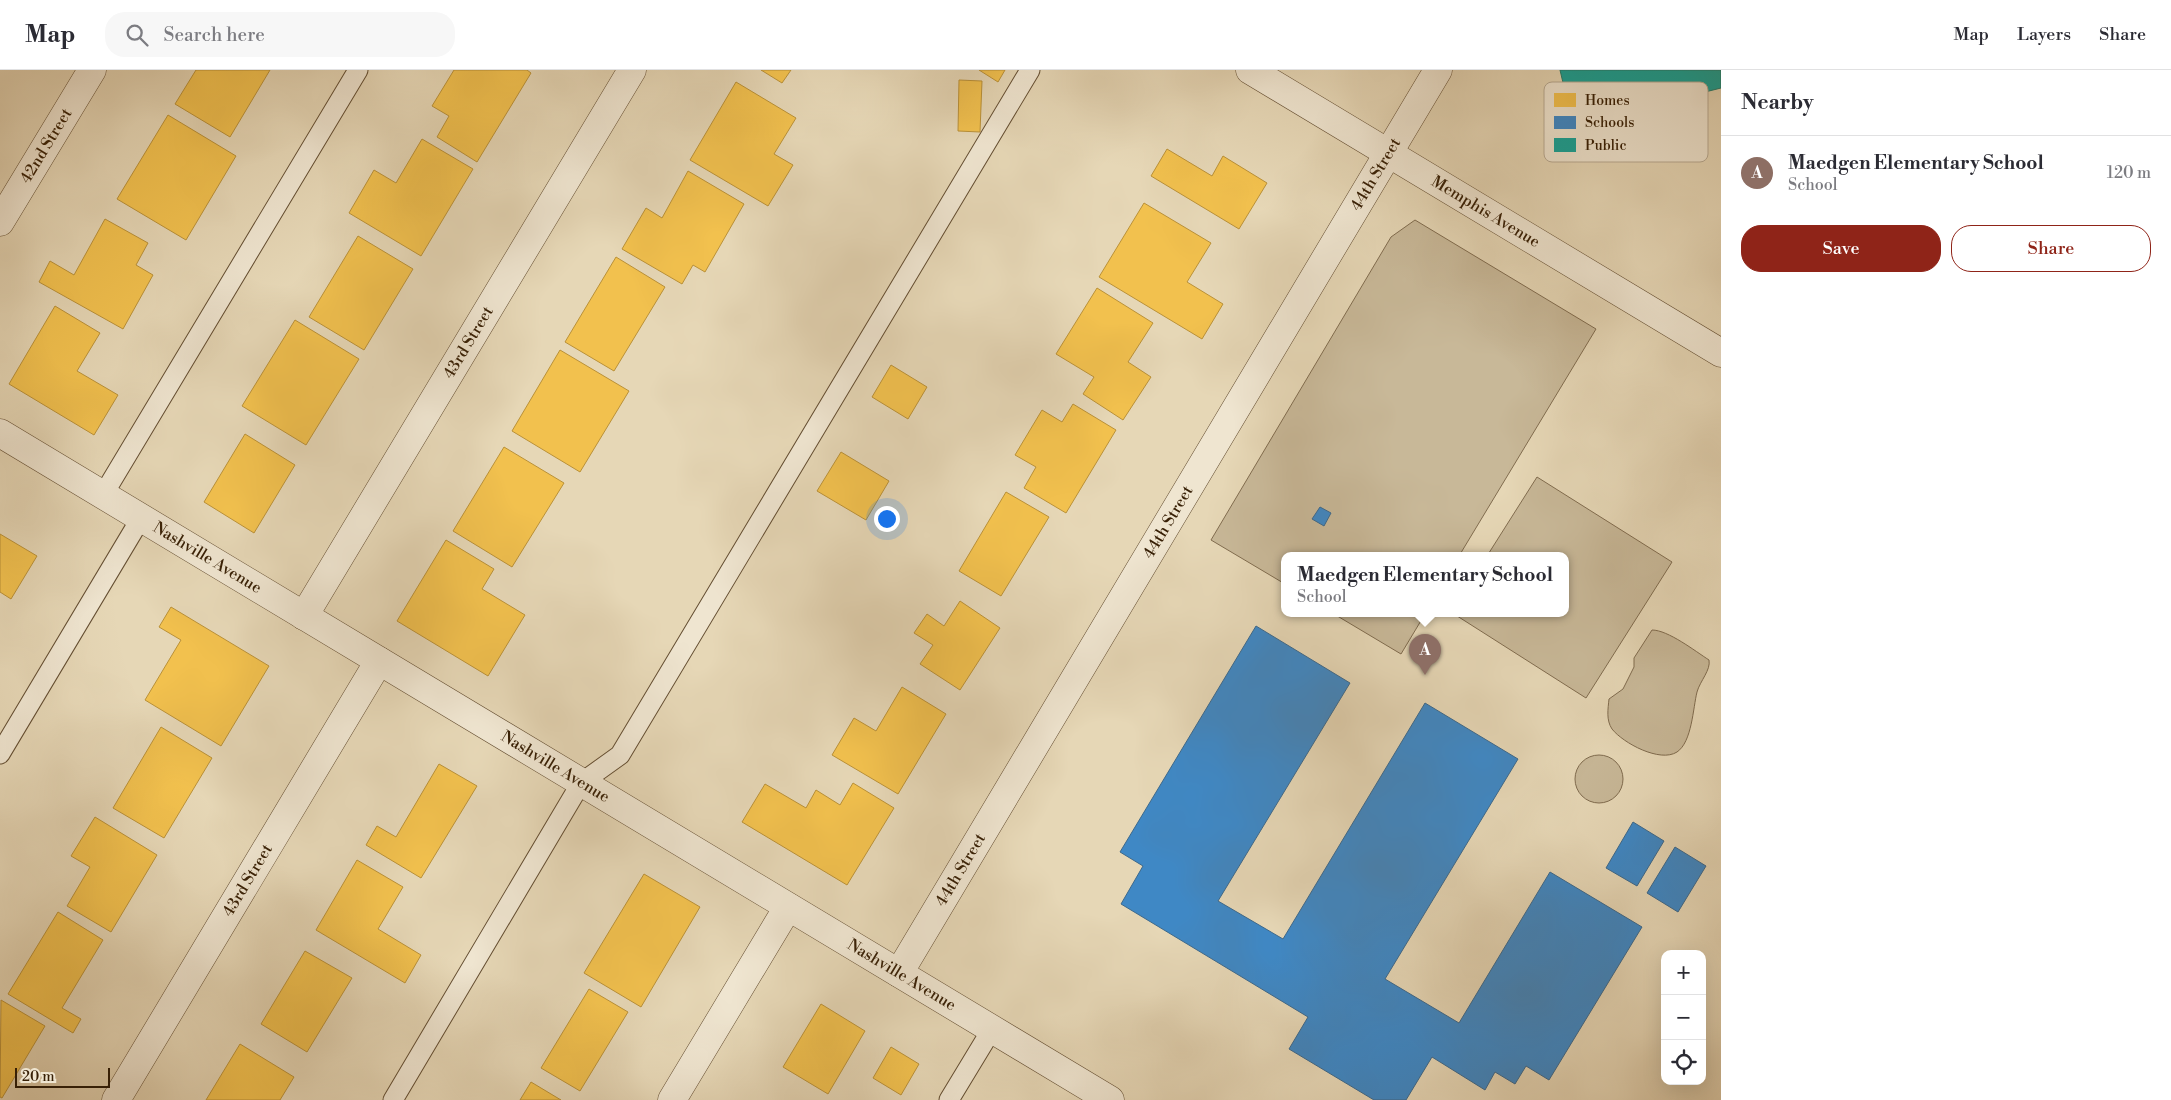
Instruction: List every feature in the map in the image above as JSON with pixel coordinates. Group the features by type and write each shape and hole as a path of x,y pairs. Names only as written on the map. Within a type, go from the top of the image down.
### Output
{"street":[{"name":"42nd Street","path":"0,222 92,70"},
{"name":"43rd Street","path":"304,616 632,70"},
{"name":"Memphis Avenue","path":"1250,70 1721,353"},
{"name":"44th Street","path":"899,973 1438,70"},
{"name":"Nashville Avenue","path":"0,433 1110,1100"},
{"name":"43rd Street","path":"116,1100 379,661"},
{"path":"672,1100 788,907"}],"lane":[{"path":"103,495 358,70"},
{"path":"393,1100 581,783 620,755 1030,70"},
{"path":"0,754 142,518"},
{"path":"949,1100 992,1030"}],"shaded area":[{"path":"1415,220 1596,329 1461,552 1281,552 1281,582 1211,540 1391,237"},
{"path":"1537,477 1672,562 1586,698 1459,617 1569,617 1569,552 1490,552"},
{"path":"1339,617 1423,617 1401,654"},
{"path":"1652,630 1666,633 1709,660 1707,672 1698,688 1686,741 1677,752 1670,755 1661,755 1642,750 1624,740 1612,729 1608,718 1609,699 1623,689 1634,667 1634,658"},
{"path":"1594,755 1604,755 1613,759 1619,765 1622,770 1622,788 1613,799 1604,803 1594,803 1585,799 1579,793 1575,784 1575,774 1579,765 1585,759"}],"building: Homes":[{"path":"196,70 270,70 230,137 175,104"},
{"path":"454,70 527,70 531,73 477,162 437,137 449,116 432,106"},
{"path":"761,70 791,70 782,83"},
{"path":"979,70 1005,70 998,82"},
{"path":"959,80 982,81 980,132 958,131"},
{"path":"736,82 796,118 774,154 793,165 768,206 690,160"},
{"path":"168,115 236,156 186,240 117,199"},
{"path":"422,139 473,169 421,256 349,213 374,170 396,183"},
{"path":"1167,149 1212,176 1223,156 1267,183 1239,229 1151,176"},
{"path":"688,171 744,204 705,272 693,265 682,284 622,249 646,208 662,218"},
{"path":"1144,203 1211,243 1187,282 1223,304 1202,339 1099,277"},
{"path":"105,219 148,243 136,265 153,275 123,329 39,282 50,261 74,275"},
{"path":"358,236 413,269 364,350 309,317"},
{"path":"616,257 665,287 614,371 565,342"},
{"path":"1097,288 1153,323 1128,362 1151,377 1123,420 1083,394 1094,377 1056,354"},
{"path":"55,306 100,333 77,371 118,395 94,435 9,384"},
{"path":"295,320 359,359 306,445 242,406"},
{"path":"560,350 629,391 580,472 512,431"},
{"path":"891,365 927,387 908,419 872,397"},
{"path":"1073,404 1116,430 1066,513 1024,488 1036,467 1015,455 1042,410 1062,422"},
{"path":"245,434 295,465 254,533 204,502"},
{"path":"504,447 564,483 512,567 453,531"},
{"path":"841,452 889,481 866,520 817,491"},
{"path":"1006,492 1049,517 1001,596 959,571"},
{"path":"0,534 37,556 11,599 0,592"},
{"path":"446,540 494,569 482,589 525,615 488,676 397,621"},
{"path":"960,601 1000,628 960,690 920,664 933,645 914,633 927,614 944,626"},
{"path":"171,607 269,666 221,746 145,700 181,640 159,627"},
{"path":"902,687 946,714 898,794 832,755 854,718 876,731"},
{"path":"161,727 212,758 164,838 113,808"},
{"path":"439,764 477,786 421,878 366,845 377,826 396,837"},
{"path":"853,783 894,808 847,885 742,822 765,784 806,808 816,790 840,805"},
{"path":"95,817 157,855 111,932 67,906 90,867 71,856"},
{"path":"357,860 403,887 378,929 421,955 405,983 316,930"},
{"path":"644,874 700,907 641,1007 584,973"},
{"path":"58,912 103,940 62,1008 81,1019 73,1033 8,994"},
{"path":"305,951 352,978 307,1052 261,1024"},
{"path":"589,989 628,1012 580,1091 541,1068"},
{"path":"1,1000 45,1026 2,1098 0,1097"},
{"path":"821,1004 865,1031 828,1094 783,1067"},
{"path":"240,1044 294,1077 280,1100 206,1100"},
{"path":"891,1047 919,1064 901,1095 873,1078"},
{"path":"531,1082 561,1100 520,1100"}],"building: Schools":[{"path":"1320,507 1331,513 1324,526 1312,519"},
{"path":"1256,626 1350,683 1218,901 1283,939 1425,703 1518,759 1385,979 1459,1023 1550,872 1642,927 1549,1080 1526,1066 1515,1084 1495,1072 1485,1090 1432,1057 1406,1100 1374,1100 1289,1049 1308,1017 1121,904 1143,866 1120,852"},
{"path":"1633,822 1664,841 1637,886 1606,868"},
{"path":"1675,847 1706,866 1678,912 1647,893"}],"building: Public":[{"path":"1560,70 1721,70 1721,88 1708,91 1708,82 1563,82"}],"place":[{"name":"Maedgen Elementary School","path":"1425,675"}]}
